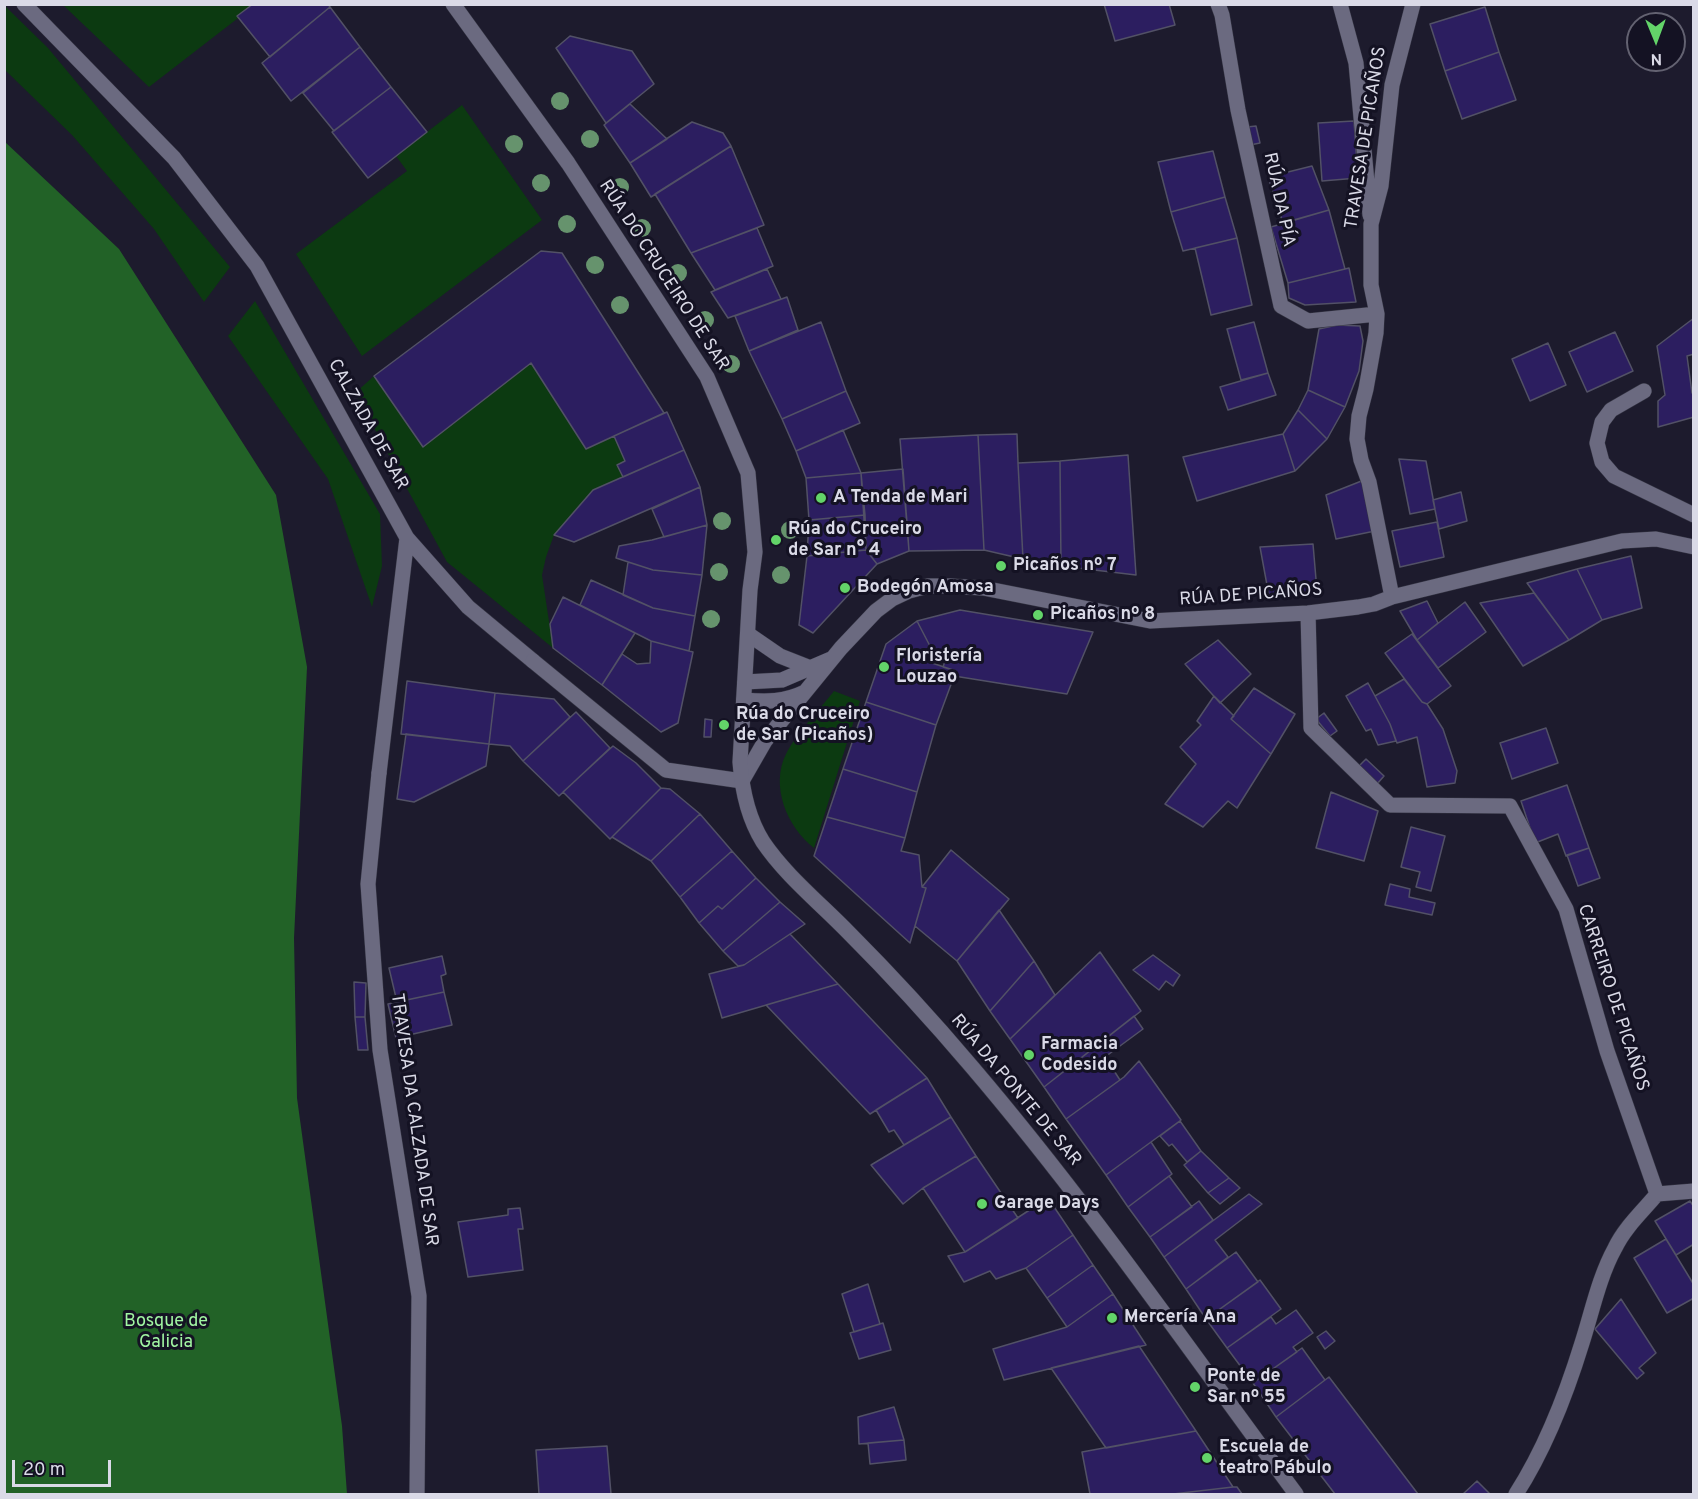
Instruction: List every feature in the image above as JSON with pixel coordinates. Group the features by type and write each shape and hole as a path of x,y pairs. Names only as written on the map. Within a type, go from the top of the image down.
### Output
{"street":[{"name":"CALZADA DE SAR","path":"24,4 174,158 257,266 407,538 468,607 666,770 742,780"},
{"name":"RÚA DO CRUCEIRO DE SAR","path":"453,4 568,163 707,377 747,473 755,552 747,634 742,780"},
{"name":"RÚA DA PÍA","path":"1218,4 1238,110 1281,306 1308,321 1377,314"},
{"path":"1340,4 1356,63 1371,224"},
{"name":"TRAVESA DE PICAÑOS","path":"1392,597 1369,482 1357,439 1359,416 1376,333 1377,314 1371,285 1371,224 1381,186 1392,85 1413,4"},
{"path":"1644,391 1611,410 1602,422 1597,442 1602,462 1614,476 1694,515"},
{"name":"TRAVESA DA CALZADA DE SAR","path":"407,538 368,884 381,1050 418,1296 417,1494"},
{"name":"RÚA DE PICAÑOS","path":"742,780 765,741 831,659 876,611 892,599 928,586 983,588 1150,621 1308,613 1374,604 1392,597 1622,540 1656,539 1694,547"},
{"name":"CARREIRO DE PICAÑOS","path":"1308,613 1311,729 1390,805 1509,806 1566,909 1607,1051 1657,1194"},
{"path":"747,634 780,656 808,667"},
{"name":"RÚA DE PICAÑOS","path":"745,682 782,680 831,659"},
{"path":"744,700 776,702 790,699 808,690"},
{"name":"RÚA DA PONTE DE SAR","path":"742,780 749,815 763,841 784,867 868,952 972,1067 1070,1187 1296,1494"},
{"path":"1516,1494 1533,1466 1550,1428 1615,1247 1627,1228 1657,1194 1694,1191"}],"green space":[{"path":"4,5 48,48 230,267 204,302 154,229 72,135 5,70"},
{"path":"63,5 255,5 149,87"},
{"path":"462,105 542,220 362,356 296,254 407,171 396,156"},
{"name":"Bosque de Galicia","path":"4,141 119,249 276,495 307,667 294,938 297,1098 342,1426 347,1494 5,1494"},
{"path":"255,301 380,514 382,566 372,607 328,479 228,336"},
{"path":"531,363 586,449 614,436 625,461 617,465 623,477 593,490 554,535 542,575 553,648 447,562 355,393 374,376 423,446"},
{"path":"834,691 860,701 814,848 804,839 789,817 784,805 780,779 782,766 790,746"}],"building":[{"path":"253,4 328,4 330,7 270,57 237,16"},
{"path":"1104,4 1169,4 1175,25 1115,41"},
{"path":"330,7 360,47 291,101 262,63"},
{"path":"1485,7 1499,52 1445,71 1430,24"},
{"path":"570,36 632,51 654,84 606,123 556,48"},
{"path":"360,47 391,87 334,131 303,93"},
{"path":"1499,52 1516,100 1462,119 1445,71"},
{"path":"391,87 427,132 368,178 332,132"},
{"path":"630,104 667,139 630,163 604,125"},
{"path":"1354,121 1358,178 1322,181 1318,123"},
{"path":"692,122 723,133 731,146 651,197 630,163"},
{"path":"1256,126 1260,143 1250,145 1247,127"},
{"path":"731,146 764,225 691,253 655,194"},
{"path":"1213,151 1225,197 1171,212 1158,162"},
{"path":"1312,166 1329,210 1283,223 1268,177"},
{"path":"1225,197 1237,238 1183,251 1171,212"},
{"path":"1329,210 1345,269 1288,283 1271,227"},
{"path":"757,228 773,266 715,290 691,253"},
{"path":"1237,238 1252,305 1211,315 1195,248"},
{"path":"541,251 562,253 664,413 586,449 531,363 423,447 374,376"},
{"path":"1349,268 1356,302 1305,305 1289,298 1288,283"},
{"path":"767,269 781,299 728,318 711,292"},
{"path":"787,297 798,330 749,351 735,316"},
{"path":"1694,318 1694,354 1687,356 1692,393 1694,392 1694,417 1658,427 1658,401 1665,395 1657,346"},
{"path":"821,322 846,391 782,419 749,351"},
{"path":"1254,322 1268,373 1241,380 1227,329"},
{"path":"1337,325 1360,326 1363,341 1359,371 1345,407 1308,390 1319,329"},
{"path":"1615,332 1633,371 1587,392 1569,352"},
{"path":"1548,343 1566,385 1530,401 1512,359"},
{"path":"1268,373 1276,395 1228,410 1220,387"},
{"path":"1308,390 1345,407 1327,439 1298,410"},
{"path":"846,391 860,423 796,451 782,419"},
{"path":"1298,410 1327,439 1295,471 1283,434"},
{"path":"667,412 684,450 623,477 617,465 625,461 614,436"},
{"path":"843,430 861,473 806,478 796,451"},
{"path":"1017,434 1023,559 984,550 978,435"},
{"path":"1283,434 1295,471 1197,501 1183,457"},
{"path":"978,435 984,550 909,551 900,439"},
{"path":"684,450 700,487 574,542 554,535 593,490"},
{"path":"1128,455 1136,575 1061,566 1060,461"},
{"path":"1399,459 1426,461 1435,509 1410,514"},
{"path":"1060,461 1061,566 1023,559 1018,463"},
{"path":"903,469 909,551 877,564 866,550 861,473"},
{"path":"861,473 865,515 809,520 806,478"},
{"path":"1364,480 1375,531 1336,539 1326,495"},
{"path":"700,487 707,525 664,537 652,509"},
{"path":"1461,492 1467,521 1439,529 1433,500"},
{"path":"865,515 866,550 807,556 809,520"},
{"path":"1437,522 1444,557 1400,567 1392,531"},
{"path":"707,525 702,575 653,570 616,558 619,546 652,540"},
{"path":"1313,544 1317,591 1269,596 1260,547"},
{"path":"866,550 877,564 813,633 799,625 807,556"},
{"path":"1631,556 1642,608 1602,620 1577,569"},
{"path":"628,562 653,570 702,575 695,616 653,608 623,595"},
{"path":"1577,569 1602,620 1569,640 1527,583"},
{"path":"591,580 653,608 695,616 689,651 651,641 580,605"},
{"path":"1534,593 1569,640 1523,666 1480,603"},
{"path":"563,597 635,633 602,685 553,648 550,624"},
{"path":"1427,601 1438,623 1417,640 1400,611"},
{"path":"1465,602 1486,632 1438,668 1417,640"},
{"path":"960,610 1093,632 1067,694 954,676 956,671 943,667 948,653 931,648 917,621"},
{"path":"917,621 931,648 926,661 956,671 936,725 866,702 886,644"},
{"path":"1412,634 1451,686 1427,704 1422,702 1385,653"},
{"path":"1218,640 1251,674 1220,703 1185,664"},
{"path":"651,641 693,652 678,723 661,732 602,685 622,654 637,664 650,663"},
{"path":"1404,679 1422,702 1427,704 1443,729 1457,771 1455,783 1427,787 1417,737 1397,743 1375,696"},
{"path":"407,681 495,693 489,744 401,734"},
{"path":"1368,683 1390,724 1396,741 1378,745 1371,729 1366,731 1346,696"},
{"path":"1254,688 1295,714 1271,754 1231,719"},
{"path":"495,693 554,699 570,717 523,761 510,746 489,744"},
{"path":"1214,696 1234,716 1231,719 1271,754 1237,808 1228,801 1203,827 1165,804 1196,764 1180,747 1201,725 1197,721"},
{"path":"866,702 936,725 917,792 843,769"},
{"path":"576,712 610,748 559,796 523,761"},
{"path":"1324,713 1337,731 1330,736 1316,719"},
{"path":"705,719 712,720 711,737 704,737"},
{"path":"1546,728 1558,763 1512,779 1500,743"},
{"path":"406,734 489,744 486,766 414,802 397,799"},
{"path":"613,746 636,763 661,788 610,839 563,792"},
{"path":"1366,759 1384,776 1377,784 1359,766"},
{"path":"843,769 917,792 905,838 827,817"},
{"path":"1567,785 1589,848 1566,856 1558,834 1535,843 1521,801"},
{"path":"661,788 670,789 700,814 651,861 612,837"},
{"path":"1331,792 1378,811 1364,861 1316,848"},
{"path":"700,814 732,851 680,897 651,861"},
{"path":"827,817 905,838 901,851 919,855 922,887 926,888 910,943 814,856"},
{"path":"1411,827 1445,836 1431,891 1416,887 1420,872 1401,867"},
{"path":"1589,848 1600,878 1578,886 1567,855"},
{"path":"951,850 1009,899 957,961 915,926 926,888 922,887"},
{"path":"732,851 756,878 722,909 718,906 699,923 680,897"},
{"path":"756,878 780,902 723,951 699,923 718,906 722,909"},
{"path":"1390,884 1410,889 1409,897 1435,903 1432,915 1385,905"},
{"path":"780,902 805,924 744,965 738,966 723,951"},
{"path":"999,910 1034,961 990,1011 957,961"},
{"path":"790,934 838,984 722,1018 709,974 744,965"},
{"path":"1100,952 1141,1011 1044,1087 1010,1039"},
{"path":"1153,955 1180,975 1173,986 1166,981 1159,990 1133,970"},
{"path":"442,956 446,974 441,976 444,992 397,1002 389,968"},
{"path":"1034,961 1055,995 1010,1039 990,1011"},
{"path":"354,982 366,983 365,1017 355,1017"},
{"path":"838,984 927,1078 870,1114 766,1005"},
{"path":"444,992 452,1025 396,1038 388,1004"},
{"path":"1134,1016 1143,1029 1105,1057 1120,1080 1066,1119 1044,1087"},
{"path":"355,1017 365,1017 368,1050 358,1050"},
{"path":"1139,1061 1181,1120 1106,1175 1066,1119 1124,1077"},
{"path":"927,1078 951,1117 904,1145 894,1130 889,1132 876,1110"},
{"path":"951,1117 976,1156 923,1188 903,1204 871,1165"},
{"path":"1180,1121 1201,1151 1187,1162 1172,1144 1169,1146 1160,1136"},
{"path":"1151,1142 1172,1174 1128,1207 1106,1175"},
{"path":"1201,1151 1229,1178 1208,1193 1184,1165"},
{"path":"976,1156 1018,1218 965,1252 923,1188"},
{"path":"1169,1176 1192,1207 1150,1237 1128,1207"},
{"path":"1229,1178 1240,1188 1220,1204 1208,1193"},
{"path":"1249,1194 1262,1204 1215,1240 1228,1257 1186,1289 1164,1257"},
{"path":"1048,1198 1073,1235 1026,1268 996,1279 990,1271 964,1282 948,1256 965,1252"},
{"path":"1199,1201 1213,1220 1164,1257 1150,1237"},
{"path":"1690,1201 1694,1207 1694,1244 1676,1255 1655,1221"},
{"path":"520,1208 523,1229 518,1229 523,1270 468,1277 458,1222 508,1215 508,1209"},
{"path":"1073,1235 1093,1265 1047,1298 1026,1268"},
{"path":"1666,1239 1694,1285 1694,1298 1667,1313 1634,1258"},
{"path":"1236,1252 1258,1282 1206,1319 1186,1289"},
{"path":"1093,1265 1113,1294 1067,1327 1047,1298"},
{"path":"1260,1280 1281,1309 1227,1348 1206,1319"},
{"path":"868,1284 880,1324 854,1332 842,1294"},
{"path":"1113,1294 1146,1345 1004,1380 993,1349 1067,1327"},
{"path":"1621,1299 1656,1353 1639,1368 1644,1373 1637,1379 1595,1329"},
{"path":"1296,1310 1313,1333 1293,1347 1297,1352 1253,1383 1227,1348 1271,1317 1276,1324"},
{"path":"883,1323 891,1350 859,1359 850,1333"},
{"path":"1326,1331 1335,1341 1325,1349 1317,1337"},
{"path":"1139,1346 1196,1431 1106,1448 1051,1368"},
{"path":"1302,1348 1325,1380 1276,1417 1253,1383"},
{"path":"1329,1377 1418,1494 1335,1494 1276,1417"},
{"path":"894,1407 904,1440 859,1444 858,1417"},
{"path":"1196,1431 1233,1487 1173,1494 1090,1494 1082,1452"},
{"path":"904,1440 906,1460 870,1464 868,1443"},
{"path":"607,1446 611,1494 539,1494 536,1450"},
{"path":"1477,1481 1490,1494 1463,1494"},
{"path":"1237,1487 1242,1494 1173,1494"}],"place":[{"name":"A Tenda de Mari","path":"821,498"},
{"name":"Rúa do Cruceiro de Sar n° 4","path":"776,540"},
{"name":"Picaños nº 7","path":"1001,566"},
{"name":"Bodegón Amosa","path":"845,588"},
{"name":"Picaños nº 8","path":"1038,615"},
{"name":"Floristería Louzao","path":"884,667"},
{"name":"Rúa do Cruceiro de Sar (Picaños)","path":"724,725"},
{"name":"Farmacia Codesido","path":"1029,1055"},
{"name":"Garage Days","path":"982,1204"},
{"name":"Mercería Ana","path":"1112,1318"},
{"name":"Ponte de Sar nº 55","path":"1195,1387"},
{"name":"Escuela de teatro Pábulo","path":"1207,1458"}]}
